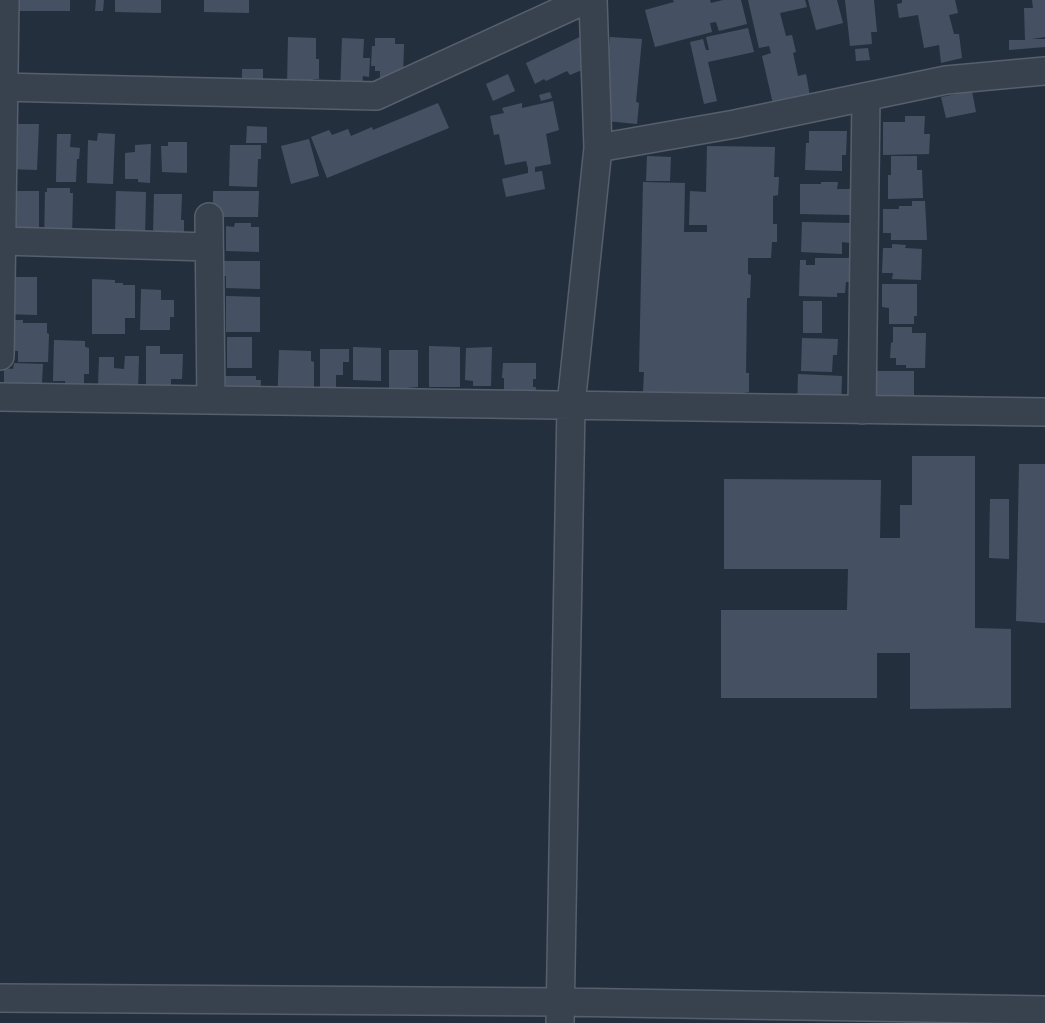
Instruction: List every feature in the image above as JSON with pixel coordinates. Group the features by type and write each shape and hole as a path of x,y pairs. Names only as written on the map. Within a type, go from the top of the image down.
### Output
{"street":[{"path":"0,356 5,0"},
{"path":"2,87 376,96 550,8 585,0"},
{"path":"560,1012 571,405 598,148 593,0"},
{"path":"598,148 735,124 946,80 1045,71"},
{"path":"862,410 866,97"},
{"path":"209,217 211,400"},
{"path":"2,241 209,247"},
{"path":"0,397 1045,412"},
{"path":"0,998 560,1012 1045,1010"}],"building":[{"path":"15,0 70,0 70,11 15,11"},
{"path":"96,0 104,0 103,11 95,11"},
{"path":"115,0 161,0 161,13 115,12"},
{"path":"204,0 249,0 249,13 204,12"},
{"path":"673,0 710,0 711,3 741,0 747,24 719,31 716,22 710,23 712,32 655,47 645,10 674,2"},
{"path":"748,0 805,0 807,7 780,13 786,36 792,35 798,76 806,74 810,96 773,104 762,56 771,53 769,46 759,48"},
{"path":"808,0 837,0 843,23 816,30"},
{"path":"845,0 874,0 877,32 871,32 872,44 850,46"},
{"path":"902,0 955,0 958,13 949,15 954,34 959,34 962,58 941,63 939,45 924,48 918,15 899,18 897,4 902,3"},
{"path":"1032,0 1045,0 1045,37 1032,39 1045,39 1045,47 1009,50 1009,40 1025,40 1024,8 1033,8"},
{"path":"748,28 754,52 708,62 717,101 704,104 690,42 703,39 706,50 709,50 706,37"},
{"path":"590,32 589,67 570,75 567,71 535,84 526,63"},
{"path":"288,37 316,38 319,79 313,79 313,86 287,86"},
{"path":"610,37 642,39 636,102 639,103 637,124 606,121"},
{"path":"342,38 364,39 363,58 370,58 369,77 363,76 362,87 340,94"},
{"path":"375,38 395,38 395,44 404,44 403,78 383,90 383,78 380,78 380,71 375,71 375,66 371,66 372,46 375,46"},
{"path":"868,48 870,60 856,61 855,49"},
{"path":"242,69 263,69 263,89 242,89"},
{"path":"508,74 515,91 493,101 486,84"},
{"path":"972,91 976,112 946,118 941,97"},
{"path":"550,92 552,98 541,101 539,95"},
{"path":"553,101 559,130 546,134 551,164 535,167 535,172 542,171 545,189 506,197 502,179 528,173 528,168 526,161 505,165 499,134 494,135 490,116 504,113 502,108 522,103 522,108"},
{"path":"438,103 449,128 327,178 311,137 329,130 332,135 348,129 351,136 372,127 373,130"},
{"path":"905,116 925,116 924,134 930,134 929,154 883,155 883,122 905,122"},
{"path":"11,124 39,124 37,170 10,169"},
{"path":"247,126 267,127 267,143 246,143"},
{"path":"809,131 847,131 846,155 842,155 842,171 805,170"},
{"path":"98,133 115,134 113,184 87,183 88,140 97,141"},
{"path":"57,134 71,134 70,147 80,148 76,182 56,182"},
{"path":"309,139 319,176 291,184 281,146"},
{"path":"168,142 187,142 187,173 162,172 161,146 168,146"},
{"path":"151,144 150,183 138,182 138,179 125,179 125,153 135,152 135,145"},
{"path":"230,145 261,145 257,187 229,186"},
{"path":"707,146 775,147 774,177 779,177 778,195 773,196 773,224 777,224 777,242 772,242 771,258 748,258 748,274 751,275 750,298 747,298 746,373 749,373 749,392 743,393 742,416 642,414 644,372 639,372 643,182 685,183 684,232 707,232 707,225 689,225 690,191 706,192"},
{"path":"647,156 671,157 670,181 646,181"},
{"path":"891,156 917,156 917,170 922,170 923,198 888,199"},
{"path":"821,182 838,182 837,189 851,189 851,215 800,214 800,184 821,184"},
{"path":"47,188 70,188 70,193 73,193 72,237 44,244 45,192"},
{"path":"10,191 39,191 39,239 7,234"},
{"path":"116,191 146,192 145,236 115,235"},
{"path":"213,191 259,191 258,217 216,217 213,209"},
{"path":"154,194 182,194 181,220 184,220 184,235 153,234"},
{"path":"912,201 925,201 927,240 891,240 891,233 883,233 883,209 912,206"},
{"path":"802,222 850,223 850,243 842,242 842,254 801,252"},
{"path":"235,223 251,223 251,227 259,227 259,252 226,251 226,226 234,227"},
{"path":"892,244 906,245 905,248 922,249 921,280 892,279 893,273 882,273 883,248 892,248"},
{"path":"815,258 852,258 852,282 846,282 845,293 837,293 837,297 799,296 800,260 806,260 806,265 815,265"},
{"path":"224,261 260,261 260,289 226,288 226,276 223,276"},
{"path":"11,277 37,277 37,315 6,314"},
{"path":"92,279 115,280 115,283 123,283 123,285 135,285 135,318 125,318 125,334 92,334"},
{"path":"882,284 917,284 917,316 914,316 914,324 889,324 889,308 882,307"},
{"path":"141,289 161,290 161,300 174,300 174,317 170,317 170,330 140,330"},
{"path":"226,296 260,297 260,332 226,332"},
{"path":"803,301 822,301 822,333 803,333"},
{"path":"5,320 47,323 48,362 18,362 18,351 4,350"},
{"path":"893,327 912,327 912,333 926,333 925,368 906,368 906,365 896,365 896,358 890,358"},
{"path":"227,337 252,337 252,368 227,368"},
{"path":"802,338 838,339 837,355 833,355 832,372 801,371"},
{"path":"54,340 85,341 85,347 89,348 89,374 84,374 84,388 65,388 65,381 53,381"},
{"path":"146,346 160,346 160,354 183,354 182,379 171,379 171,405 146,405"},
{"path":"429,346 460,347 460,387 429,387"},
{"path":"353,347 381,348 381,381 353,380"},
{"path":"492,347 491,386 473,386 473,381 465,380 466,348"},
{"path":"320,349 349,349 349,362 343,362 343,375 336,375 336,392 320,392"},
{"path":"279,350 311,351 311,361 314,362 314,390 277,409"},
{"path":"389,350 418,350 418,387 406,388 406,391 389,391"},
{"path":"125,356 139,356 138,390 98,386 99,357 114,357 114,368 124,369"},
{"path":"14,363 43,364 41,400 4,395 4,368 13,369"},
{"path":"503,363 536,363 536,379 533,379 533,387 536,387 535,403 504,402"},
{"path":"876,371 914,371 914,413 876,403"},
{"path":"798,374 842,376 841,410 797,412"},
{"path":"222,376 256,376 256,380 261,380 260,401 216,407"},
{"path":"912,456 975,456 975,628 1011,629 1011,708 910,709 910,653 877,653 877,698 721,698 721,610 847,610 848,569 724,569 724,479 881,480 880,538 900,538 900,505 912,505"},
{"path":"1019,464 1045,464 1045,623 1016,621"},
{"path":"990,499 1009,499 1009,559 989,558"}]}
